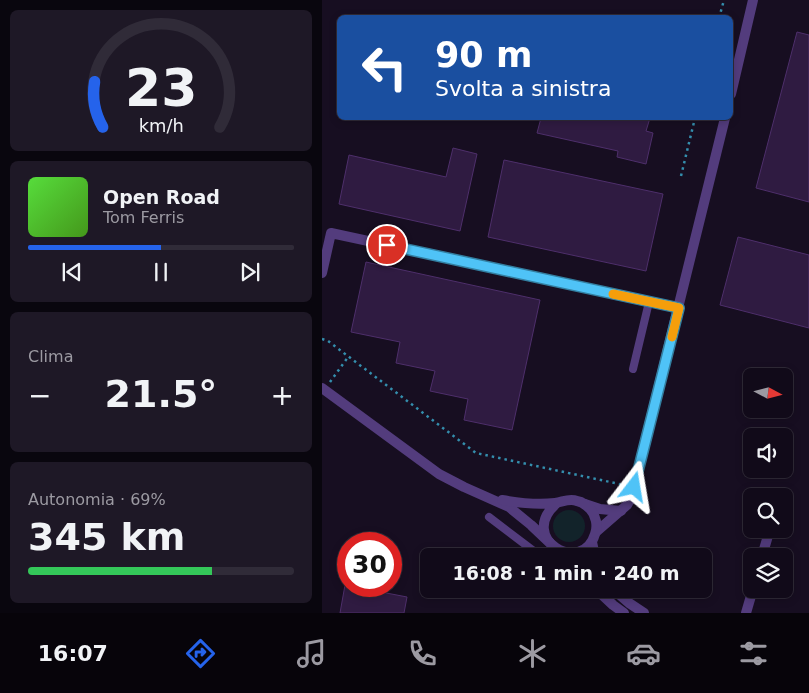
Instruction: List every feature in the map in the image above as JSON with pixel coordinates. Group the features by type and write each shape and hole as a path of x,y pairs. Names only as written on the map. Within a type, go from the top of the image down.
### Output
{"street":[{"path":"733,85 753,0"},
{"path":"585,548 631,498 725,120"},
{"path":"322,273 331,233 679,308"},
{"path":"323,389 439,474 493,499 516,513 557,548"},
{"path":"493,499 518,503 557,503 577,500 600,509 620,511"},
{"path":"553,546 545,534 544,522 549,510 557,503"},
{"path":"585,504 592,512 596,522 595,548"},
{"path":"606,598 624,613"},
{"path":"623,598 644,613"},
{"path":"746,613 750,598"}],"lane":[{"path":"633,369 649,302"},
{"path":"489,517 538,555 553,546"}],"path":[{"path":"720,15 724,0"},
{"path":"681,176 695,120"},
{"path":"322,339 328,341 476,453 634,487"},
{"path":"323,389 348,356"}],"shaded area":[{"path":"569,510 580,515 585,526 580,537 569,542 558,537 553,526 558,515"}],"building":[{"path":"797,32 809,35 809,202 756,188"},
{"path":"540,120 649,120 646,131 653,133 646,164 617,157 618,151 537,133"},
{"path":"453,148 477,154 460,231 339,204 349,155 446,177"},
{"path":"504,160 663,194 646,271 488,237"},
{"path":"738,237 809,255 809,328 720,305"},
{"path":"366,262 540,300 512,430 464,420 468,399 430,391 435,371 396,363 400,342 351,332"},
{"path":"343,597 407,597 404,613 340,613"}],"slow traffic":[{"path":"613,294 679,308 672,337"}],"route":[{"path":"387,245 679,308 634,487"}]}
